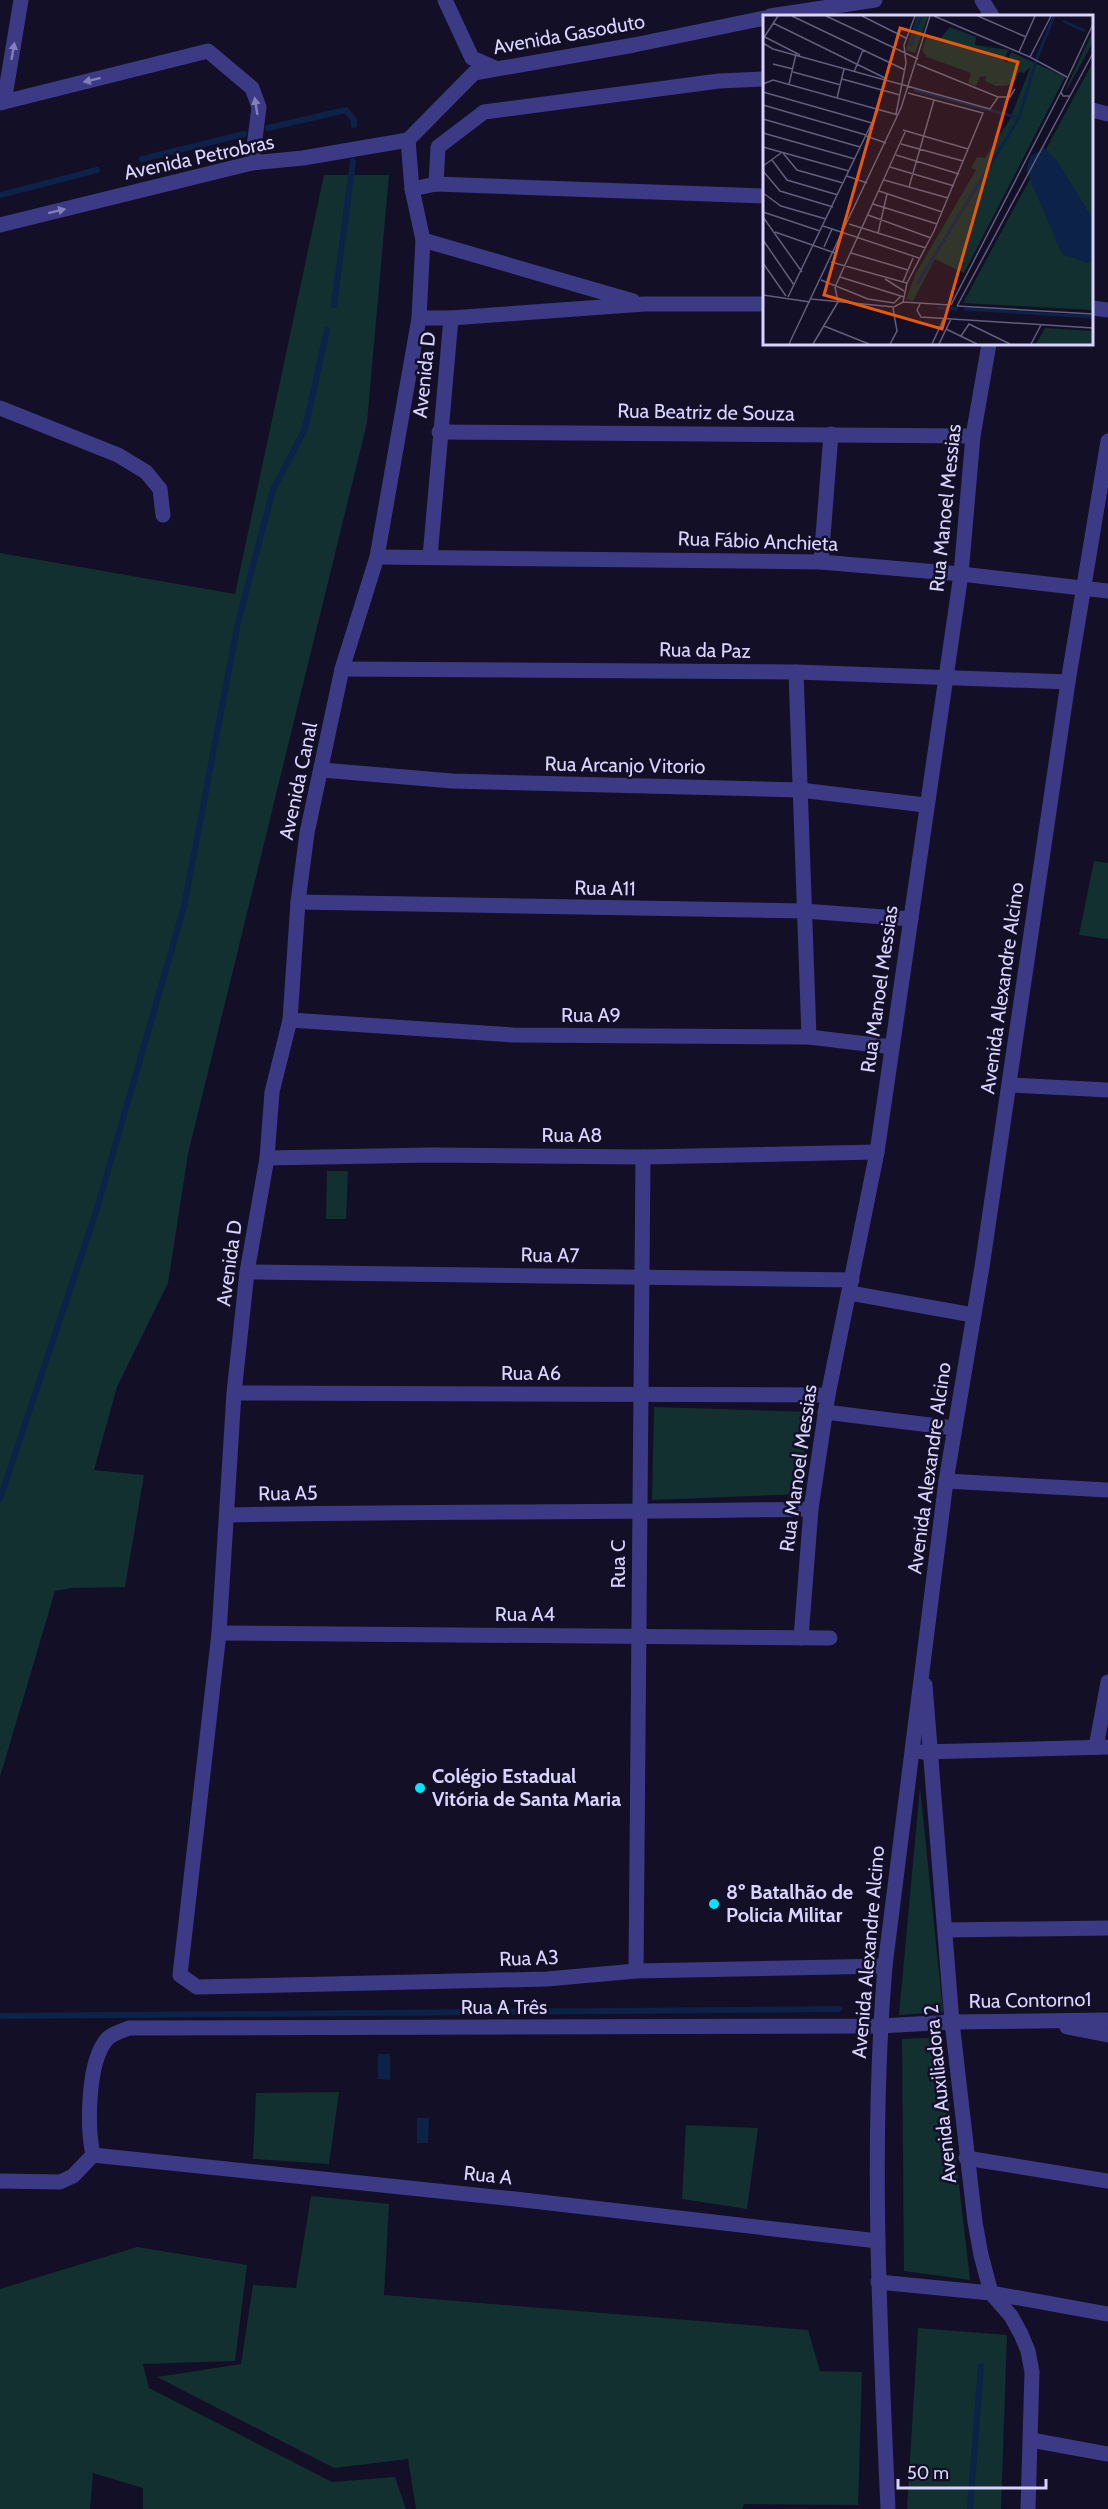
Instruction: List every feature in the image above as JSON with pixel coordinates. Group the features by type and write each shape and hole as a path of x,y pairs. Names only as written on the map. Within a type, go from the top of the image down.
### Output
{"street":[{"path":"21,0 2,102 208,51 252,88 259,107 252,163"},
{"path":"445,0 472,58 495,68"},
{"path":"777,15 875,0"},
{"path":"982,0 991,15"},
{"name":"Avenida Gasoduto","path":"408,140 474,73 634,45 763,18"},
{"path":"436,184 438,147 484,112 719,81 763,79"},
{"path":"1093,110 1108,114"},
{"name":"Avenida Petrobras","path":"0,225 252,163 303,158 408,140"},
{"name":"Avenida D","path":"408,140 412,189 423,240 419,318 451,318 439,432 430,558"},
{"path":"412,189 436,184 763,196"},
{"path":"423,240 644,304"},
{"path":"451,318 644,304 763,304"},
{"path":"1093,308 1108,310"},
{"name":"Avenida Canal","path":"290,1020 298,902 307,833 342,669 377,557 419,318"},
{"name":"Rua Manoel Messias","path":"801,1638 811,1509 825,1412 877,1152 961,574 974,436 989,345"},
{"path":"0,408 118,455 146,472 160,489 163,514"},
{"name":"Rua Beatriz de Souza","path":"439,432 974,436"},
{"path":"821,562 831,434"},
{"name":"Avenida Alexandre Alcino","path":"888,2509 878,2282 880,2026 885,1966 910,1752 946,1481 1010,1085 1068,682 1108,441"},
{"path":"377,557 430,558"},
{"name":"Rua Fábio Anchieta","path":"430,558 821,562 961,574 1083,590 1108,591"},
{"name":"Rua da Paz","path":"342,669 796,672 1068,682"},
{"path":"796,672 810,1037"},
{"name":"Rua Arcanjo Vitorio","path":"322,770 452,781 800,790 926,805"},
{"name":"Rua A11","path":"298,902 587,909 804,911 910,919"},
{"name":"Avenida D","path":"228,1515 234,1393 247,1272 267,1158 272,1092 290,1020"},
{"name":"Rua A9","path":"290,1020 513,1035 810,1037 892,1047"},
{"path":"1010,1085 1108,1090"},
{"name":"Rua A8","path":"267,1158 877,1152"},
{"name":"Rua C","path":"636,1971 643,1156"},
{"name":"Rua A7","path":"247,1272 642,1277 851,1286 973,1316"},
{"name":"Rua A6","path":"234,1393 828,1395"},
{"path":"825,1412 954,1428"},
{"path":"946,1481 1108,1490"},
{"name":"Rua A5","path":"228,1515 811,1509"},
{"path":"219,1633 228,1515"},
{"name":"Rua A4","path":"219,1633 830,1638"},
{"name":"Rua A3","path":"219,1633 180,1975 197,1987 547,1979 636,1971 885,1966"},
{"name":"Avenida Auxiliadora 2","path":"923,1661 952,2022 966,2158 981,2255 991,2293 1011,2316 1028,2351 1032,2372 1028,2509"},
{"path":"910,1752 1102,1747 1108,1682"},
{"path":"946,1930 1108,1928"},
{"name":"Rua Contorno1","path":"880,2026 952,2022 1108,2020"},
{"path":"1036,2022 1108,2035"},
{"name":"Rua A Três","path":"93,2155 89,2109 97,2059 111,2036 129,2028 880,2026"},
{"path":"0,2181 60,2182 73,2176 93,2155"},
{"name":"Rua A","path":"93,2155 503,2198 878,2241"},
{"path":"966,2158 1108,2181"},
{"path":"878,2282 991,2293 1108,2314"},
{"path":"1031,2440 1108,2454"}],"green space":[{"path":"324,175 389,175 367,423 188,1154 168,1283 117,1387 94,1470 144,1475 125,1587 72,1588 55,1591 0,1777 0,553 235,594"},
{"path":"1094,861 1108,863 1108,939 1079,935"},
{"path":"327,1171 348,1171 346,1219 326,1219"},
{"path":"654,1407 810,1412 799,1494 652,1500"},
{"path":"920,1787 943,2012 899,2015"},
{"path":"942,2037 970,2280 904,2271 902,2039"},
{"path":"339,2092 329,2164 253,2159 256,2093"},
{"path":"686,2125 758,2128 747,2209 682,2199"},
{"path":"311,2196 389,2204 384,2295 808,2330 820,2371 862,2372 858,2505 744,2504 742,2509 416,2509 408,2459 334,2468 157,2377 241,2364 253,2285 296,2288"},
{"path":"137,2247 247,2265 235,2361 143,2364 149,2388 332,2482 395,2477 406,2509 143,2509 143,2488 93,2473 90,2509 0,2509 0,2289"},
{"path":"918,2328 1007,2335 1001,2509 907,2509"}],"water":[{"path":"378,2054 390,2054 390,2080 378,2079"},
{"path":"417,2118 429,2118 428,2143 417,2143"}],"waterway":[{"path":"268,128 346,110 354,120 354,125"},
{"path":"142,159 244,134"},
{"path":"334,305 353,161"},
{"path":"0,195 97,170"},
{"path":"0,1499 96,1212 184,907 238,622 273,490 305,429 327,330"},
{"path":"0,2016 839,2009"},
{"path":"970,2509 981,2366"}],"place":[{"name":"Colégio Estadual Vitória de Santa Maria","path":"420,1788"},
{"name":"8º Batalhão de Policia Militar","path":"714,1904"}]}
